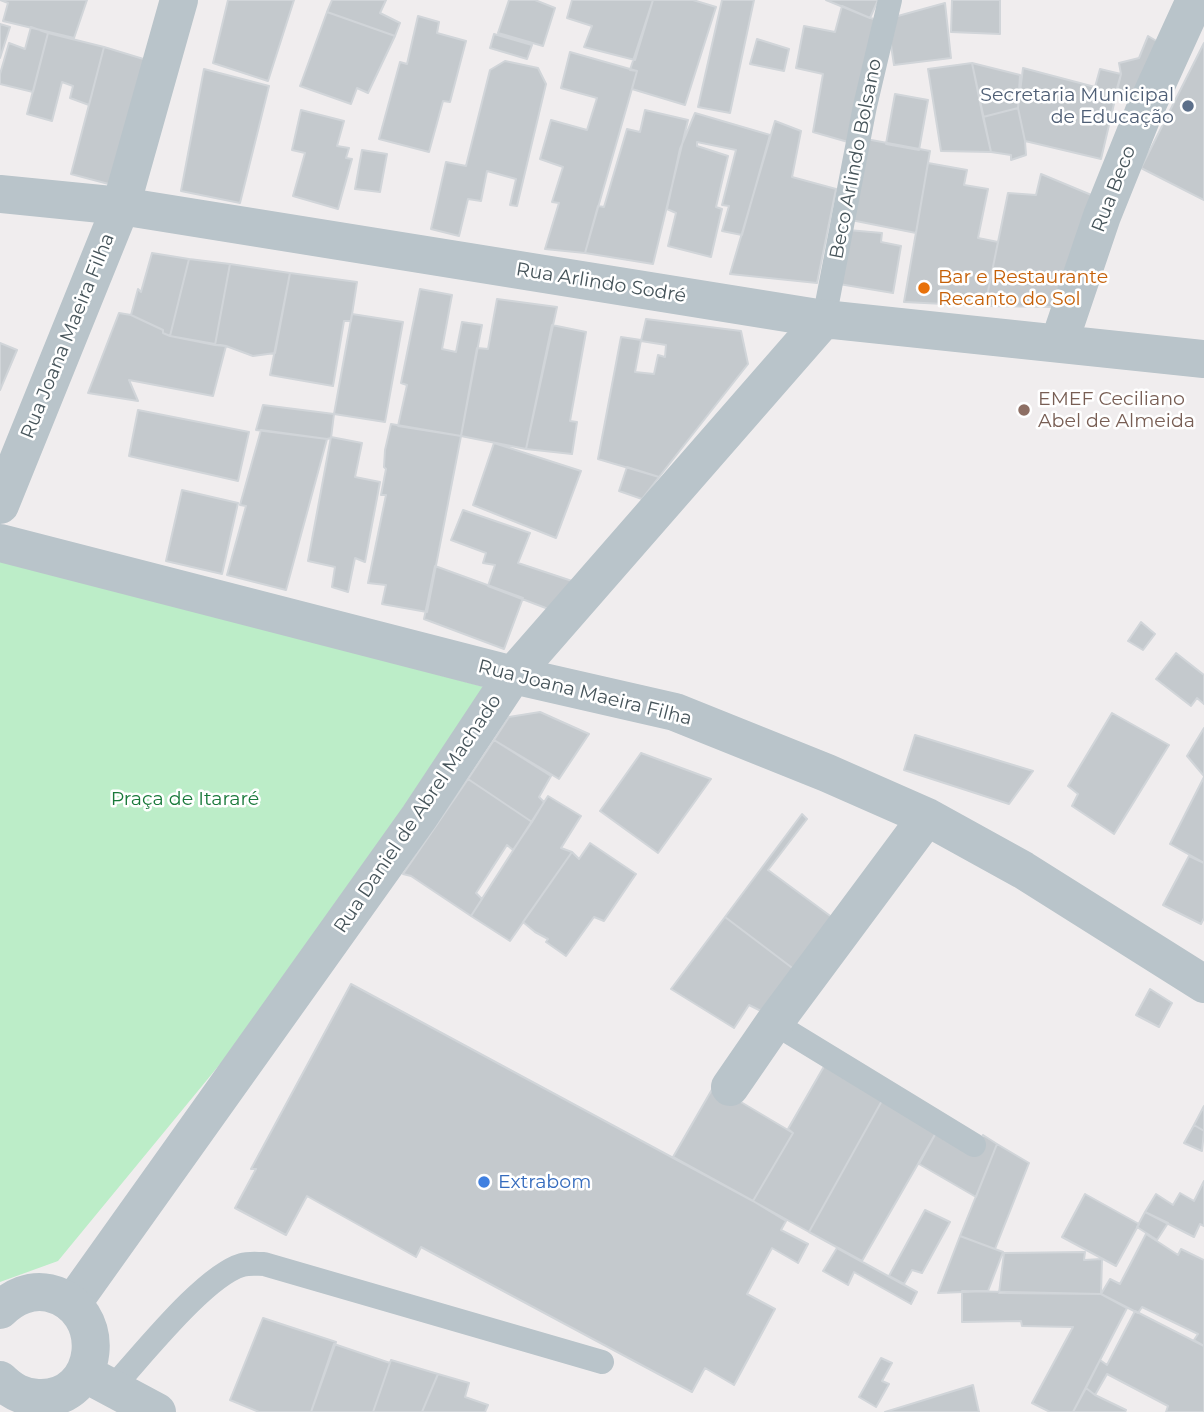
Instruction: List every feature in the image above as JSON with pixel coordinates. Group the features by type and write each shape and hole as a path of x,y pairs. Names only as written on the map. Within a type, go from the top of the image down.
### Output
{"street":[{"name":"Rua Joana Maeira Filha","path":"0,505 121,206 179,0"},
{"name":"Rua Beco","path":"1059,343 1102,216 1143,114 1195,0"},
{"name":"Rua Arlindo Sodré","path":"0,194 121,206 824,319 1204,359"},
{"name":"Rua Daniel de Abrel Machado","path":"72,1304 411,829 513,675 824,319"},
{"name":"Rua Joana Maeira Filha","path":"0,543 513,675 675,712 827,773 927,817 1023,870 1204,984"},
{"path":"730,1087 774,1023 927,817"},
{"path":"0,1310 15,1298 35,1292 55,1295 72,1304 83,1317 90,1333 91,1358 98,1381"},
{"path":"11,1396 56,1396 72,1387 98,1381 157,1412"}],"lane":[{"name":"Beco Arlindo Bolsano","path":"824,319 865,106 890,0"},
{"path":"774,1023 974,1145"},
{"path":"98,1381 222,1276 243,1265 264,1264 602,1362"}],"green space":[{"name":"Praça de Itararé","path":"0,558 488,688 267,1007 58,1261 0,1282"}],"building":[{"path":"0,0 87,0 74,38 3,21 8,3"},
{"path":"228,0 294,0 268,81 213,63"},
{"path":"332,0 386,0 380,13 400,23 395,36 327,12"},
{"path":"509,0 535,0 555,8 543,46 498,33"},
{"path":"572,0 653,0 635,60 584,47 592,26 567,18"},
{"path":"653,0 693,0 716,7 685,105 632,89 637,71 630,70"},
{"path":"722,0 754,0 730,113 698,107"},
{"path":"826,0 878,0 870,18"},
{"path":"952,0 1000,0 1000,34 951,32"},
{"path":"945,3 951,58 894,65 887,19"},
{"path":"842,6 883,21 848,142 813,132 823,74 796,68 804,26 835,32"},
{"path":"327,12 395,36 368,93 357,88 351,104 300,86"},
{"path":"418,16 439,22 437,33 466,41 450,102 443,101 429,152 379,139 400,62 407,64"},
{"path":"0,24 10,27 0,58"},
{"path":"31,27 48,33 33,92 0,84 0,74 9,43 25,49"},
{"path":"48,33 104,47 89,105 70,98 73,86 62,82 52,121 27,114"},
{"path":"494,34 532,45 527,59 490,48"},
{"path":"1148,36 1170,49 1143,98 1116,92 1121,74 1119,63 1139,58"},
{"path":"757,39 789,49 784,71 750,64"},
{"name":"Secretaria Municipal de Educação","path":"1204,43 1204,200 1141,168"},
{"path":"104,47 150,61 120,187 71,174"},
{"path":"570,52 637,71 585,253 545,249 559,203 552,202 563,167 540,159 551,120 587,130 597,98 561,88"},
{"path":"505,61 538,68 546,84 517,206 510,205 516,179 487,171 481,201 468,199 459,236 431,229 446,162 466,166 490,70"},
{"path":"972,63 1020,75 1018,108 983,117"},
{"path":"972,63 991,152 941,151 928,69"},
{"path":"1023,68 1095,87 1100,69 1121,74 1101,159 1025,141 1018,108"},
{"path":"204,69 269,86 240,203 181,191"},
{"path":"895,94 928,100 919,150 886,144"},
{"path":"1018,108 1026,155 1011,160 1011,155 991,152 983,117"},
{"path":"301,110 344,121 337,146 349,148 346,158 352,159 338,209 293,196 305,153 292,150"},
{"path":"645,110 688,120 653,264 585,253 598,206 604,207 627,129 640,132"},
{"path":"695,113 770,135 742,235 722,231 729,206 722,205 736,150 697,142 697,146 728,156 716,207 722,209 711,257 668,246 676,213 667,209 680,149"},
{"path":"775,121 801,131 792,177 836,189 817,283 730,274"},
{"path":"866,139 930,151 916,233 851,220"},
{"path":"362,150 387,154 380,192 355,189"},
{"path":"928,163 967,170 964,185 988,189 978,238 998,242 985,306 904,302"},
{"path":"1041,174 1101,199 1056,307 985,306 1008,193 1036,195"},
{"path":"848,230 882,233 881,242 901,246 893,293 839,284"},
{"path":"152,253 189,259 170,336 131,315"},
{"path":"189,259 230,264 215,345 170,336"},
{"path":"230,264 290,273 275,353 253,356 215,345"},
{"path":"290,273 357,282 351,321 344,321 333,386 270,375"},
{"path":"420,289 452,295 442,349 456,352 462,322 482,325 461,436 398,426 407,385 401,383"},
{"path":"497,299 557,307 526,449 461,436 477,348 488,349"},
{"path":"119,313 131,315 170,336 226,346 213,396 129,380 138,401 88,393"},
{"path":"352,314 403,322 385,422 334,414"},
{"path":"646,319 741,331 748,364 659,477 598,459 621,337 641,340 635,372 654,374 658,355 665,357 666,345 641,341"},
{"path":"552,325 586,332 570,421 577,422 572,454 526,449"},
{"path":"0,343 17,350 0,390"},
{"path":"263,405 334,414 331,438 256,430"},
{"path":"138,410 249,432 238,481 129,456"},
{"path":"391,424 461,436 427,612 382,604 386,585 368,583 386,495 381,495 386,469 385,450"},
{"path":"261,430 327,439 286,590 227,575 246,506 240,505"},
{"path":"331,437 362,443 355,477 380,482 365,562 355,558 348,592 332,587 335,567 308,561"},
{"path":"494,443 581,471 556,538 473,505"},
{"path":"627,467 659,477 642,499 619,491"},
{"path":"182,490 238,503 222,574 166,561"},
{"path":"463,510 530,533 518,563 575,582 551,610 488,586 495,565 483,563 486,553 451,540"},
{"path":"435,566 523,598 504,649 424,619"},
{"path":"1141,622 1155,634 1143,650 1128,641"},
{"path":"1176,653 1204,675 1204,704 1197,698 1191,706 1156,679"},
{"path":"540,712 589,734 559,779 494,740 509,717"},
{"path":"1112,713 1169,745 1114,834 1072,806 1078,794 1068,786"},
{"path":"1204,728 1204,776 1187,756"},
{"path":"915,735 1033,771 1009,804 904,770"},
{"path":"494,740 551,776 539,797 544,802 532,822 468,779"},
{"path":"641,753 711,779 658,853 600,811"},
{"path":"1204,777 1204,863 1170,844"},
{"path":"468,779 532,822 513,850 507,845 476,893 482,899 471,916 411,876 403,874"},
{"path":"548,796 581,816 561,848 572,852 510,941 471,916"},
{"path":"802,814 807,819 768,870 833,918 795,970 725,917"},
{"path":"590,843 636,874 604,921 594,917 566,956 546,942 548,939 523,922 572,852 579,859"},
{"path":"1189,856 1204,863 1204,918 1201,924 1163,905"},
{"path":"725,917 795,970 763,1012 749,1005 734,1028 671,989"},
{"name":"Extrabom","path":"351,984 753,1201 786,1221 781,1230 808,1244 798,1263 772,1248 747,1294 775,1309 734,1385 705,1368 692,1392 421,1247 416,1257 307,1196 286,1235 235,1208 256,1169 251,1169"},
{"path":"1150,989 1172,1003 1159,1027 1136,1015"},
{"path":"826,1063 884,1097 809,1232 753,1201 793,1133 788,1129"},
{"path":"714,1086 793,1133 753,1201 673,1157"},
{"path":"884,1097 937,1131 862,1261 809,1232"},
{"path":"1204,1106 1204,1131 1194,1125"},
{"path":"1194,1125 1204,1131 1202,1151 1184,1143"},
{"path":"937,1131 975,1150 983,1135 997,1144 976,1197 919,1164"},
{"path":"997,1144 1029,1163 995,1249 960,1236"},
{"path":"1204,1181 1204,1226 1200,1224 1194,1237 1145,1212 1156,1194 1173,1205 1180,1193 1194,1201"},
{"path":"1085,1194 1139,1224 1116,1266 1062,1237"},
{"path":"925,1210 950,1222 922,1273 912,1270 904,1284 889,1276"},
{"path":"1145,1212 1168,1223 1157,1240 1137,1227"},
{"path":"1146,1234 1178,1255 1181,1249 1204,1260 1204,1346 1194,1340 1198,1334 1142,1307 1138,1313 1101,1294 1110,1279 1120,1284"},
{"path":"960,1236 1003,1252 988,1291 938,1293"},
{"path":"837,1248 917,1292 911,1304 854,1272 848,1285 823,1271"},
{"path":"1085,1252 1084,1260 1102,1259 1101,1294 999,1293 1004,1253"},
{"path":"962,1291 1101,1294 1127,1308 1073,1412 1050,1412 1032,1403 1073,1327 1022,1326 1021,1321 962,1322"},
{"path":"1135,1311 1204,1346 1204,1412 1166,1412 1168,1406 1107,1374 1095,1395 1086,1388 1100,1360 1107,1365"},
{"path":"263,1318 336,1342 311,1412 259,1412 230,1400"},
{"path":"334,1344 390,1363 373,1412 311,1412"},
{"path":"881,1358 892,1363 882,1381 889,1384 876,1407 859,1397"},
{"path":"391,1360 438,1374 422,1412 373,1412"},
{"path":"438,1374 469,1383 465,1397 488,1405 485,1412 422,1412"},
{"path":"973,1385 979,1412 885,1412"},
{"path":"1086,1388 1126,1410 1125,1412 1073,1412"}],"place":[{"name":"Secretaria Municipal de Educação","path":"1188,106"},
{"name":"Bar e Restaurante Recanto do Sol","path":"924,288"},
{"name":"EMEF Ceciliano Abel de Almeida","path":"1024,410"},
{"name":"Extrabom","path":"484,1182"}]}
